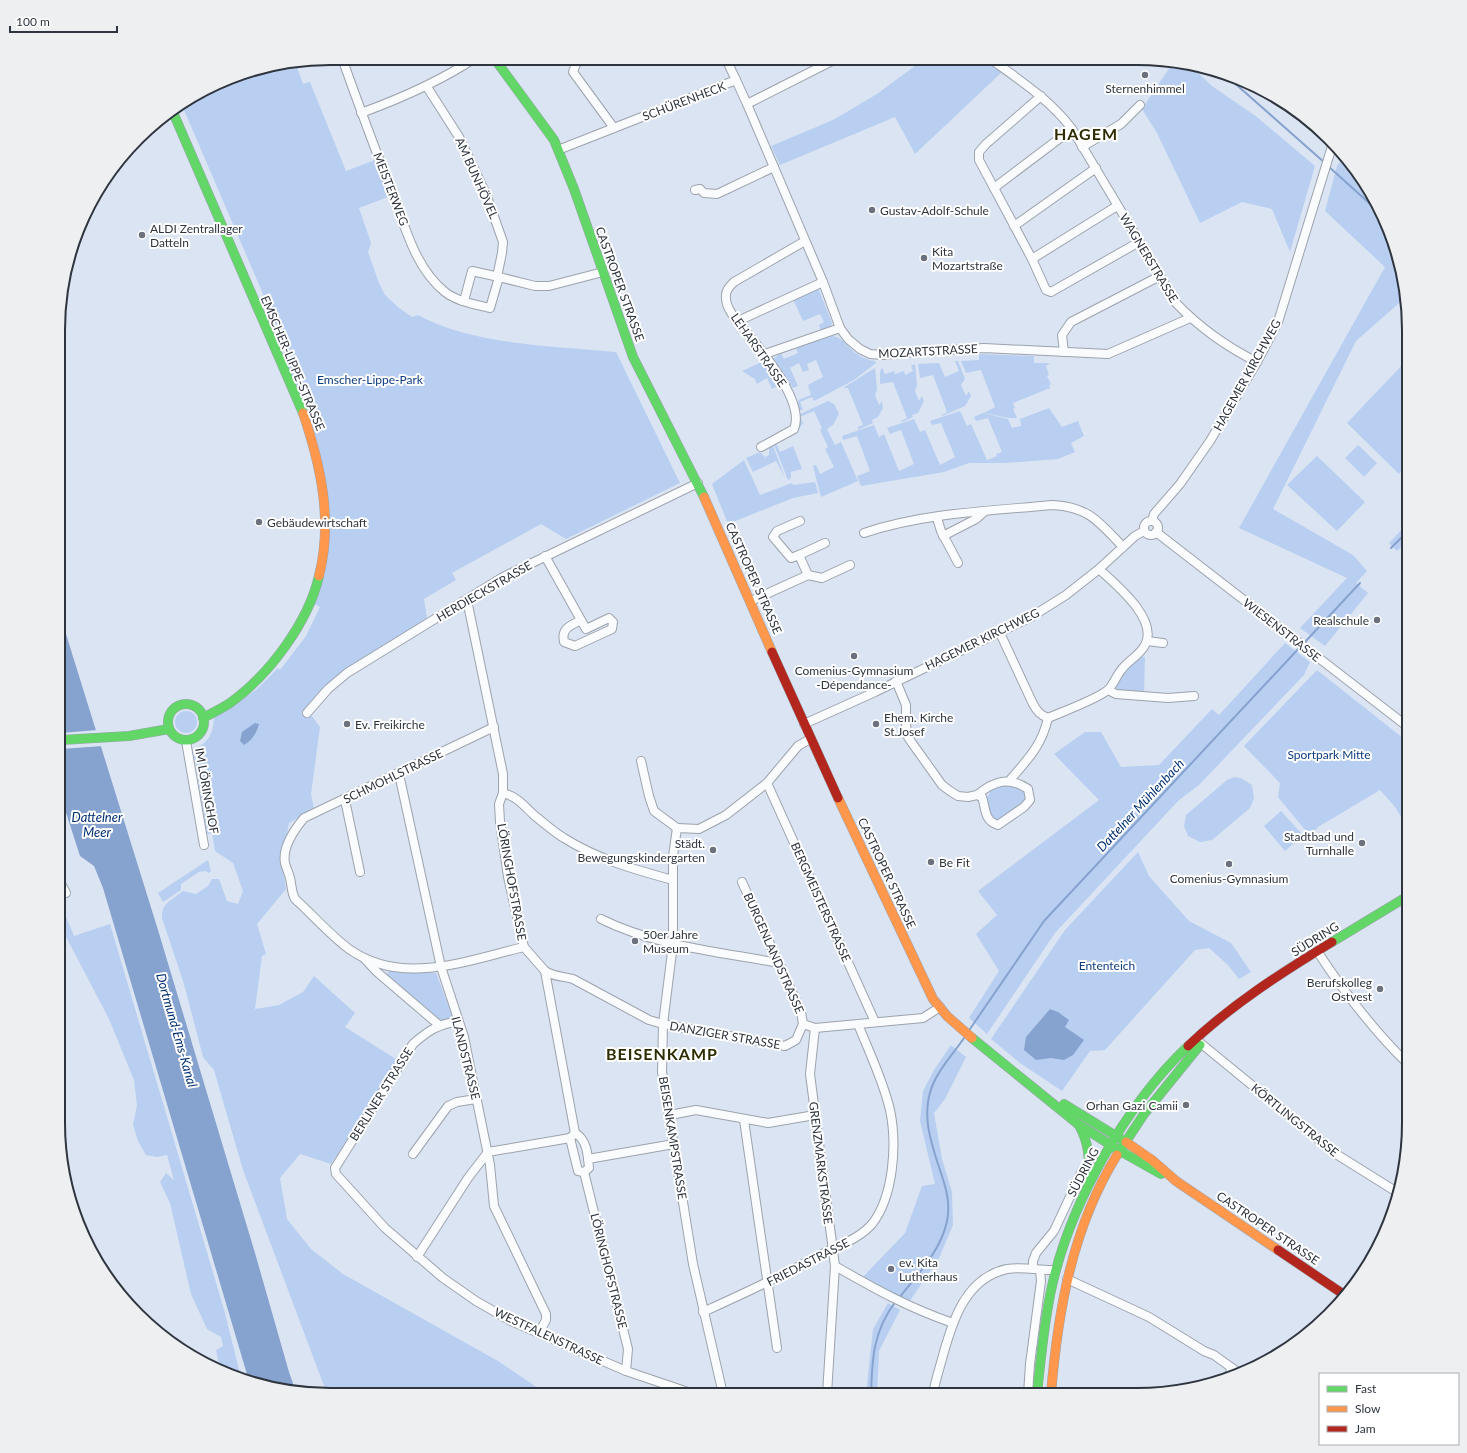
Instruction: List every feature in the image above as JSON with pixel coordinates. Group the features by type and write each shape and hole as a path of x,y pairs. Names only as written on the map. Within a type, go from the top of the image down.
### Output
{"main road":[{"name":"CASTROPER STRASSE","path":"499,65 554,140 633,357 698,483 810,738 933,999 972,1040 1027,1082 1078,1124 1120,1152 1176,1181"},
{"name":"EMSCHER-LIPPE-STRASSE","path":"175,116 301,408 314,442 322,481 326,536 318,581 303,618 294,635 270,665 231,702 201,714"},
{"path":"189,705 201,714 202,731 198,736 186,741 175,737 169,729 169,716 177,707 189,705"},
{"path":"65,740 129,736 169,729"},
{"name":"SÜDRING","path":"1038,1388 1047,1316 1056,1270 1081,1201 1117,1137 1143,1097 1171,1063 1198,1042 1236,1005 1317,951 1402,900"},
{"name":"SÜDRING","path":"1052,1388 1058,1323 1066,1279 1076,1244 1095,1197 1126,1142 1198,1042"},
{"name":"CASTROPER STRASSE","path":"1027,1082 1126,1142 1152,1160 1176,1181 1340,1292"},
{"path":"1078,1124 1086,1136 1090,1154 1090,1169 1081,1201"}],"street":[{"name":"MEISTERWEG","path":"344,65 361,113 417,257 434,282 446,293 464,301 490,308 498,277"},
{"path":"361,113 427,87 463,65"},
{"path":"576,65 573,72 614,128"},
{"path":"729,65 736,80"},
{"path":"747,104 819,65"},
{"name":"WAGNERSTRASSE","path":"999,65 1041,96 1059,113 1072,129 1158,277 1176,303 1190,318 1215,338 1257,362"},
{"name":"SCHÜRENHECK","path":"558,150 736,80 747,104"},
{"name":"AM BUNHÖVEL","path":"427,87 459,137 486,194 502,242 502,253 498,277"},
{"path":"1041,96 986,144 980,152 979,160 1032,259 1046,290 1051,292 1138,242"},
{"name":"MOZARTSTRASSE","path":"747,104 823,282 840,328 848,339 860,349 870,354 883,355 984,348 1113,353 1190,318"},
{"path":"1082,146 1122,124 1140,106"},
{"path":"994,188 1072,129"},
{"name":"HAGEMER KIRCHWEG","path":"804,724 1000,633 1031,616 1066,595 1099,569 1135,536 1144,531 1146,523 1152,521 1154,514 1180,484 1210,441 1257,362 1281,312 1331,149"},
{"path":"695,190 700,189 704,193 717,194 774,166"},
{"path":"1014,226 1096,168"},
{"path":"1032,259 1117,206"},
{"name":"LEHARSTRASSE","path":"761,447 794,429 797,418 788,391 765,354 738,321 728,306 726,299 727,289 734,282 805,241"},
{"path":"464,301 472,271 535,286 549,286 603,272"},
{"path":"1064,352 1062,335 1071,322 1158,277"},
{"path":"738,321 823,282"},
{"path":"765,354 840,328"},
{"name":"HERDIECKSTRASSE","path":"307,713 328,689 347,673 503,577 698,483"},
{"path":"864,534 888,525 984,512 1053,505 1068,506 1084,511 1100,523 1123,547"},
{"path":"943,536 976,519 984,512"},
{"path":"936,518 943,536 958,563"},
{"path":"800,521 777,531 773,537 791,558 824,543"},
{"path":"1144,531 1150,535 1156,532 1157,526 1152,521"},
{"name":"WIESENSTRASSE","path":"1156,532 1402,722"},
{"path":"799,555 808,575"},
{"path":"546,556 586,629 608,618 613,622 612,629 575,646 564,642 562,634 566,628 581,620"},
{"path":"751,601 808,575 822,578 850,565"},
{"path":"1048,718 1108,690 1122,669 1142,650 1147,641 1147,628 1135,604 1099,569"},
{"name":"LÖRINGHOFSTRASSE","path":"466,600 503,774 503,793 499,804 500,822 508,877 524,947 545,971 573,1136 575,1163 578,1171 584,1172 628,1349 626,1371"},
{"path":"1000,633 1038,712 1048,718"},
{"path":"1147,641 1163,643"},
{"path":"896,681 906,706 906,725 908,737 942,785 950,792 958,796 968,797 977,795 994,783 1010,780 1028,789 1030,800 1024,807 998,825 991,823 987,817 982,797 977,795"},
{"path":"1108,690 1116,694 1168,698 1194,696"},
{"path":"1010,780 1035,752 1044,736 1048,718"},
{"name":"SCHMOHLSTRASSE","path":"363,957 349,949 295,899 291,892 290,879 285,857 289,841 295,828 304,818 345,800 494,727"},
{"path":"641,761 654,811 677,828 699,828 726,815 767,783 798,746 810,738"},
{"name":"IM LÖRINGHOF","path":"186,741 204,845"},
{"name":"ILANDSTRASSE","path":"399,774 440,967 464,1037 488,1152 494,1206 546,1314 546,1320 539,1333"},
{"name":"BERGMEISTERSTRASSE","path":"767,783 875,1022"},
{"path":"503,793 518,799 535,816 564,838 605,859 673,880"},
{"path":"345,800 360,872"},
{"name":"BEISENKAMPSTRASSE","path":"677,828 673,856 673,944 663,1024 662,1072 693,1264 722,1388"},
{"name":"BURGENLANDSTRASSE","path":"742,882 801,1012 803,1024"},
{"path":"601,919 616,927 673,944 779,963"},
{"path":"363,957 394,967 414,969 440,967 524,947"},
{"path":"1317,951 1357,1008 1402,1058"},
{"path":"363,957 377,972 439,1025"},
{"name":"DANZIGER STRASSE","path":"545,971 552,976 564,976 573,979 649,1020 663,1024 785,1046 796,1040 803,1024"},
{"path":"803,1024 815,1028 923,1018 940,1007"},
{"name":"BERLINER STRASSE","path":"335,1168 413,1044 427,1032 439,1025 458,1021"},
{"name":"FRIEDASTRASSE","path":"703,1312 769,1283 850,1241 872,1224 885,1203 892,1174 893,1136 890,1110 858,1024"},
{"name":"GRENZMARKSTRASSE","path":"815,1028 810,1074 835,1266 827,1388"},
{"name":"KÖRTLINGSTRASSE","path":"1198,1042 1336,1154 1393,1190"},
{"path":"413,1154 448,1106 457,1102 476,1099"},
{"path":"670,1115 696,1110 744,1120 768,1123 815,1115"},
{"path":"744,1120 769,1283 777,1348"},
{"path":"417,1257 468,1178 488,1152 573,1136"},
{"name":"LÖRINGHOFSTRASSE","path":"573,1136 581,1136 588,1159"},
{"path":"584,1172 589,1168 588,1159 674,1144"},
{"name":"WESTFALENSTRASSE","path":"335,1168 336,1174 384,1228 443,1278 476,1301 511,1321 626,1371 676,1388"},
{"name":"SÜDRING","path":"1028,1388 1030,1364 1041,1281 1033,1261 1036,1253 1054,1231 1082,1170"},
{"path":"835,1266 891,1299 953,1323"},
{"path":"935,1388 953,1323 969,1292 987,1276 1007,1269 1025,1267 1056,1270"},
{"path":"1066,1279 1149,1317 1235,1369"}],"green space":[{"path":"916,65 992,65 1002,72 915,154 895,117 780,165 771,146 833,120 877,94"},
{"name":"Emscher-Lippe-Park","path":"297,67 303,84 310,82 346,171 375,160 388,197 359,208 371,243 368,252 385,295 399,308 412,317 418,315 439,325 463,333 541,346 616,352 680,483 566,539 541,524 452,573 456,580 424,599 427,618 349,668 316,695 307,710 320,727 311,794 314,809 289,823 282,861 286,889 257,924 266,954 262,956 255,1009 279,1005 303,992 314,976 355,1013 345,1027 399,1061 331,1164 300,1154 280,1178 287,1219 311,1249 343,1274 498,1361 538,1388 325,1388 243,1170 214,1070 203,1057 184,984 162,918 165,905 171,900 183,891 196,894 208,886 212,879 219,879 227,901 238,904 243,891 233,863 215,851 212,833 207,834 193,749 209,738 214,718 256,690 278,668 280,670 306,636 320,607 311,602 327,536 302,408 269,308 184,109 197,100 228,85 261,74"},
{"path":"1170,67 1197,72 1212,86 1257,117 1315,166 1290,252 1272,209 1242,202 1200,223 1157,133 1142,109"},
{"path":"1341,161 1347,169 1367,197 1382,228 1393,261 1400,302 1356,341 1273,509 1353,555 1367,571 1356,583 1368,593 1325,646 1300,628 1347,578 1239,528 1385,267 1325,211 1337,166"},
{"path":"818,288 832,323 830,328 821,331 819,325 824,322 820,314 803,321 793,299"},
{"path":"832,336 842,340 860,356 875,361 876,363 854,380 814,401 812,397 800,402 803,410 797,410 795,406 800,399 811,395 808,385 823,377 816,360 807,364 809,370 803,372 799,363 790,368 798,386 793,388 773,359 781,353 784,359 798,353 796,348"},
{"path":"979,354 1034,356 1034,363 1050,363 1046,366 1049,375 1047,376 1051,384 1049,385 1050,388 1013,403 1015,408 1013,409 1017,418 984,413 995,407 981,370 966,373 961,361 979,360"},
{"path":"764,361 780,385 772,389 767,378 757,384 755,379 742,371"},
{"path":"955,361 958,361 965,379 961,385 966,396 969,391 971,396 965,406 942,416 947,412 933,375 920,378 918,364 939,363 945,377 959,371"},
{"path":"915,364 917,385 915,391 919,401 922,396 924,401 918,413 902,422 901,421 907,418 893,382 880,384 880,372 882,367 885,374 894,371 895,374 904,371 905,375 913,371 911,366"},
{"path":"1402,365 1402,471 1399,474 1347,423"},
{"path":"875,368 877,390 875,395 879,405 882,401 883,408 878,417 872,420 873,423 858,430 858,427 863,425 848,388 843,388"},
{"path":"828,401 834,404 839,414 833,425 827,429 835,445 841,442 858,481 821,497 813,466 816,465 820,474 834,467 825,449 828,447 820,430 822,428 814,411 800,417 803,423 797,432 796,430 798,415"},
{"path":"1049,408 1062,427 1078,421 1084,436 1071,443 1075,452 1058,459 1006,463 969,463 944,472 861,486 857,476 870,471 857,436 843,440 842,436 874,425 879,437 884,434 899,471 914,464 901,430 890,434 887,428 914,419 920,432 925,430 940,465 955,457 941,423 932,425 930,421 960,411 967,426 971,424 987,460 1002,452 988,418 976,421 974,417 983,413 1008,419 1012,428 1021,426 1020,419"},
{"path":"775,441 780,452 793,446 802,469 791,472 791,478 788,480 773,442"},
{"path":"772,443 785,478 776,461 753,472 746,458 760,452 765,457 769,455 769,447"},
{"path":"1358,445 1377,463 1364,477 1345,458"},
{"path":"1317,456 1365,502 1337,531 1287,485"},
{"path":"744,460 760,495 792,483 793,485 815,482 818,493 793,498 728,524 712,484"},
{"path":"1402,529 1402,546 1397,551 1389,543"},
{"path":"1285,643 1310,662 1304,675 1199,785 1179,800 1055,933 987,1034 969,1018 999,971 976,934 997,915 978,891 1099,800 1054,754 1085,732 1101,732 1121,767 1159,765 1212,709 1219,715"},
{"path":"1139,657 1145,657 1144,694 1117,690 1116,686 1123,672"},
{"name":"Sportpark Mitte","path":"1317,670 1402,737 1402,818 1395,807 1380,790 1318,827 1310,836 1278,797 1280,783 1244,746"},
{"path":"186,711 194,714 197,722 194,730 186,733 178,730 175,722 178,714"},
{"path":"1234,777 1241,778 1252,785 1254,798 1250,808 1212,840 1200,842 1188,836 1184,826 1186,815 1227,780"},
{"path":"1000,785 1020,788 1026,795 1026,800 997,821 991,818 986,799 994,786"},
{"path":"1281,811 1303,835 1285,851 1264,826"},
{"name":"Ententeich","path":"1138,852 1149,876 1189,921 1231,943 1251,972 1239,979 1228,965 1209,948 1195,950 1105,1050 1090,1051 1062,1091 1020,1063 991,1039 1065,930"},
{"path":"208,860 211,871 209,873 205,871 199,872 181,884 181,890 163,902 158,893"},
{"path":"65,914 74,936 110,924 225,1313 240,1372 219,1364 216,1350 223,1346 221,1337 207,1329 191,1294 170,1203 160,1182 166,1173 174,1180 167,1155 157,1157 146,1155 138,1141 133,1125 137,1105 134,1080 109,1019 65,935"},
{"path":"390,969 436,973 453,1018 442,1021 386,976"},
{"path":"951,1045 966,1057 945,1099 934,1113 942,1159 952,1192 953,1225 939,1258 909,1302 862,1278 905,1233 922,1186 935,1184 920,1121 923,1091 934,1070"},
{"path":"888,1303 900,1310 879,1351 877,1388 867,1388 873,1329"}],"water":[{"name":"Dattelner Meer","path":"65,631 158,930 294,1386 247,1375 103,888 94,866 80,856 65,810"},
{"path":"255,723 259,724 252,739 244,745 240,741 242,732"},
{"path":"1050,1009 1058,1012 1069,1020 1065,1027 1084,1040 1073,1055 1064,1060 1051,1058 1036,1060 1024,1050 1026,1037"}],"pier":[{"path":"98,730 103,746 65,749 65,733"}],"waterway":[{"path":"1235,84 1325,163"},
{"path":"1328,166 1371,204"},
{"name":"Dattelner Mühlenbach","path":"1391,548 1402,537"},
{"name":"Dattelner Mühlenbach","path":"1304,643 1360,583"},
{"name":"Dattelner Mühlenbach","path":"970,1029 1044,921 1301,646"},
{"path":"899,1298 928,1262 940,1242 947,1221 947,1193 930,1136 927,1115 929,1094 933,1084 943,1066 964,1038"},
{"path":"871,1388 873,1357 878,1334 888,1312 896,1301"}],"traffic: fast":[{"path":"499,65 554,140 574,189 633,357 704,497"},
{"path":"175,116 303,413"},
{"path":"203,718 230,703 259,678 272,663 285,647 306,612 314,594 319,576"},
{"path":"189,704 199,709 203,715 204,722 203,729 199,735 193,739 183,740 173,735 169,729 168,719 173,709 179,705 189,704"},
{"path":"65,740 129,736 169,729"},
{"path":"1332,942 1402,900"},
{"path":"972,1038 1078,1124 1120,1151"},
{"path":"1117,1155 1144,1114 1200,1045"},
{"path":"1038,1388 1049,1299 1061,1254 1072,1222 1087,1189 1122,1126 1165,1070 1188,1046"},
{"path":"1064,1104 1124,1141"},
{"path":"1079,1125 1087,1145 1089,1159 1087,1180"},
{"path":"1120,1151 1161,1174"}],"traffic: slow":[{"path":"303,413 320,473 325,514 325,535 319,576"},
{"path":"704,497 772,652"},
{"path":"838,798 933,999 947,1016 972,1038"},
{"path":"1126,1142 1152,1160 1176,1181 1278,1250"},
{"path":"1052,1388 1063,1301 1078,1241 1089,1211 1117,1155"}],"traffic: jam":[{"path":"772,652 838,798"},
{"path":"1188,1046 1239,1003 1332,942"},
{"path":"1278,1250 1340,1292"}],"place":[{"name":"Sternenhimmel","path":"1145,75"},
{"name":"Gustav-Adolf-Schule","path":"872,210"},
{"name":"ALDI Zentrallager Datteln","path":"142,235"},
{"name":"Kita Mozartstraße","path":"924,258"},
{"name":"Gebäudewirtschaft","path":"259,522"},
{"name":"Realschule","path":"1377,620"},
{"name":"Comenius-Gymnasium -Dépendance-","path":"854,656"},
{"name":"Ev. Freikirche","path":"347,724"},
{"name":"Ehem. Kirche St.Josef","path":"876,724"},
{"name":"Stadtbad und Turnhalle","path":"1362,843"},
{"name":"Städt. Bewegungskindergarten","path":"713,850"},
{"name":"Be Fit","path":"931,862"},
{"name":"Comenius-Gymnasium","path":"1229,864"},
{"name":"50er Jahre Museum","path":"635,941"},
{"name":"Berufskolleg Ostvest","path":"1380,989"},
{"name":"Orhan Gazi Camii","path":"1186,1105"},
{"name":"ev. Kita Lutherhaus","path":"891,1269"}],"district":[{"name":"HAGEM","path":"1086,133"},
{"name":"BEISENKAMP","path":"662,1053"}],"water label":[{"name":"Dortmund-Ems-Kanal","path":"177,1030"}]}
